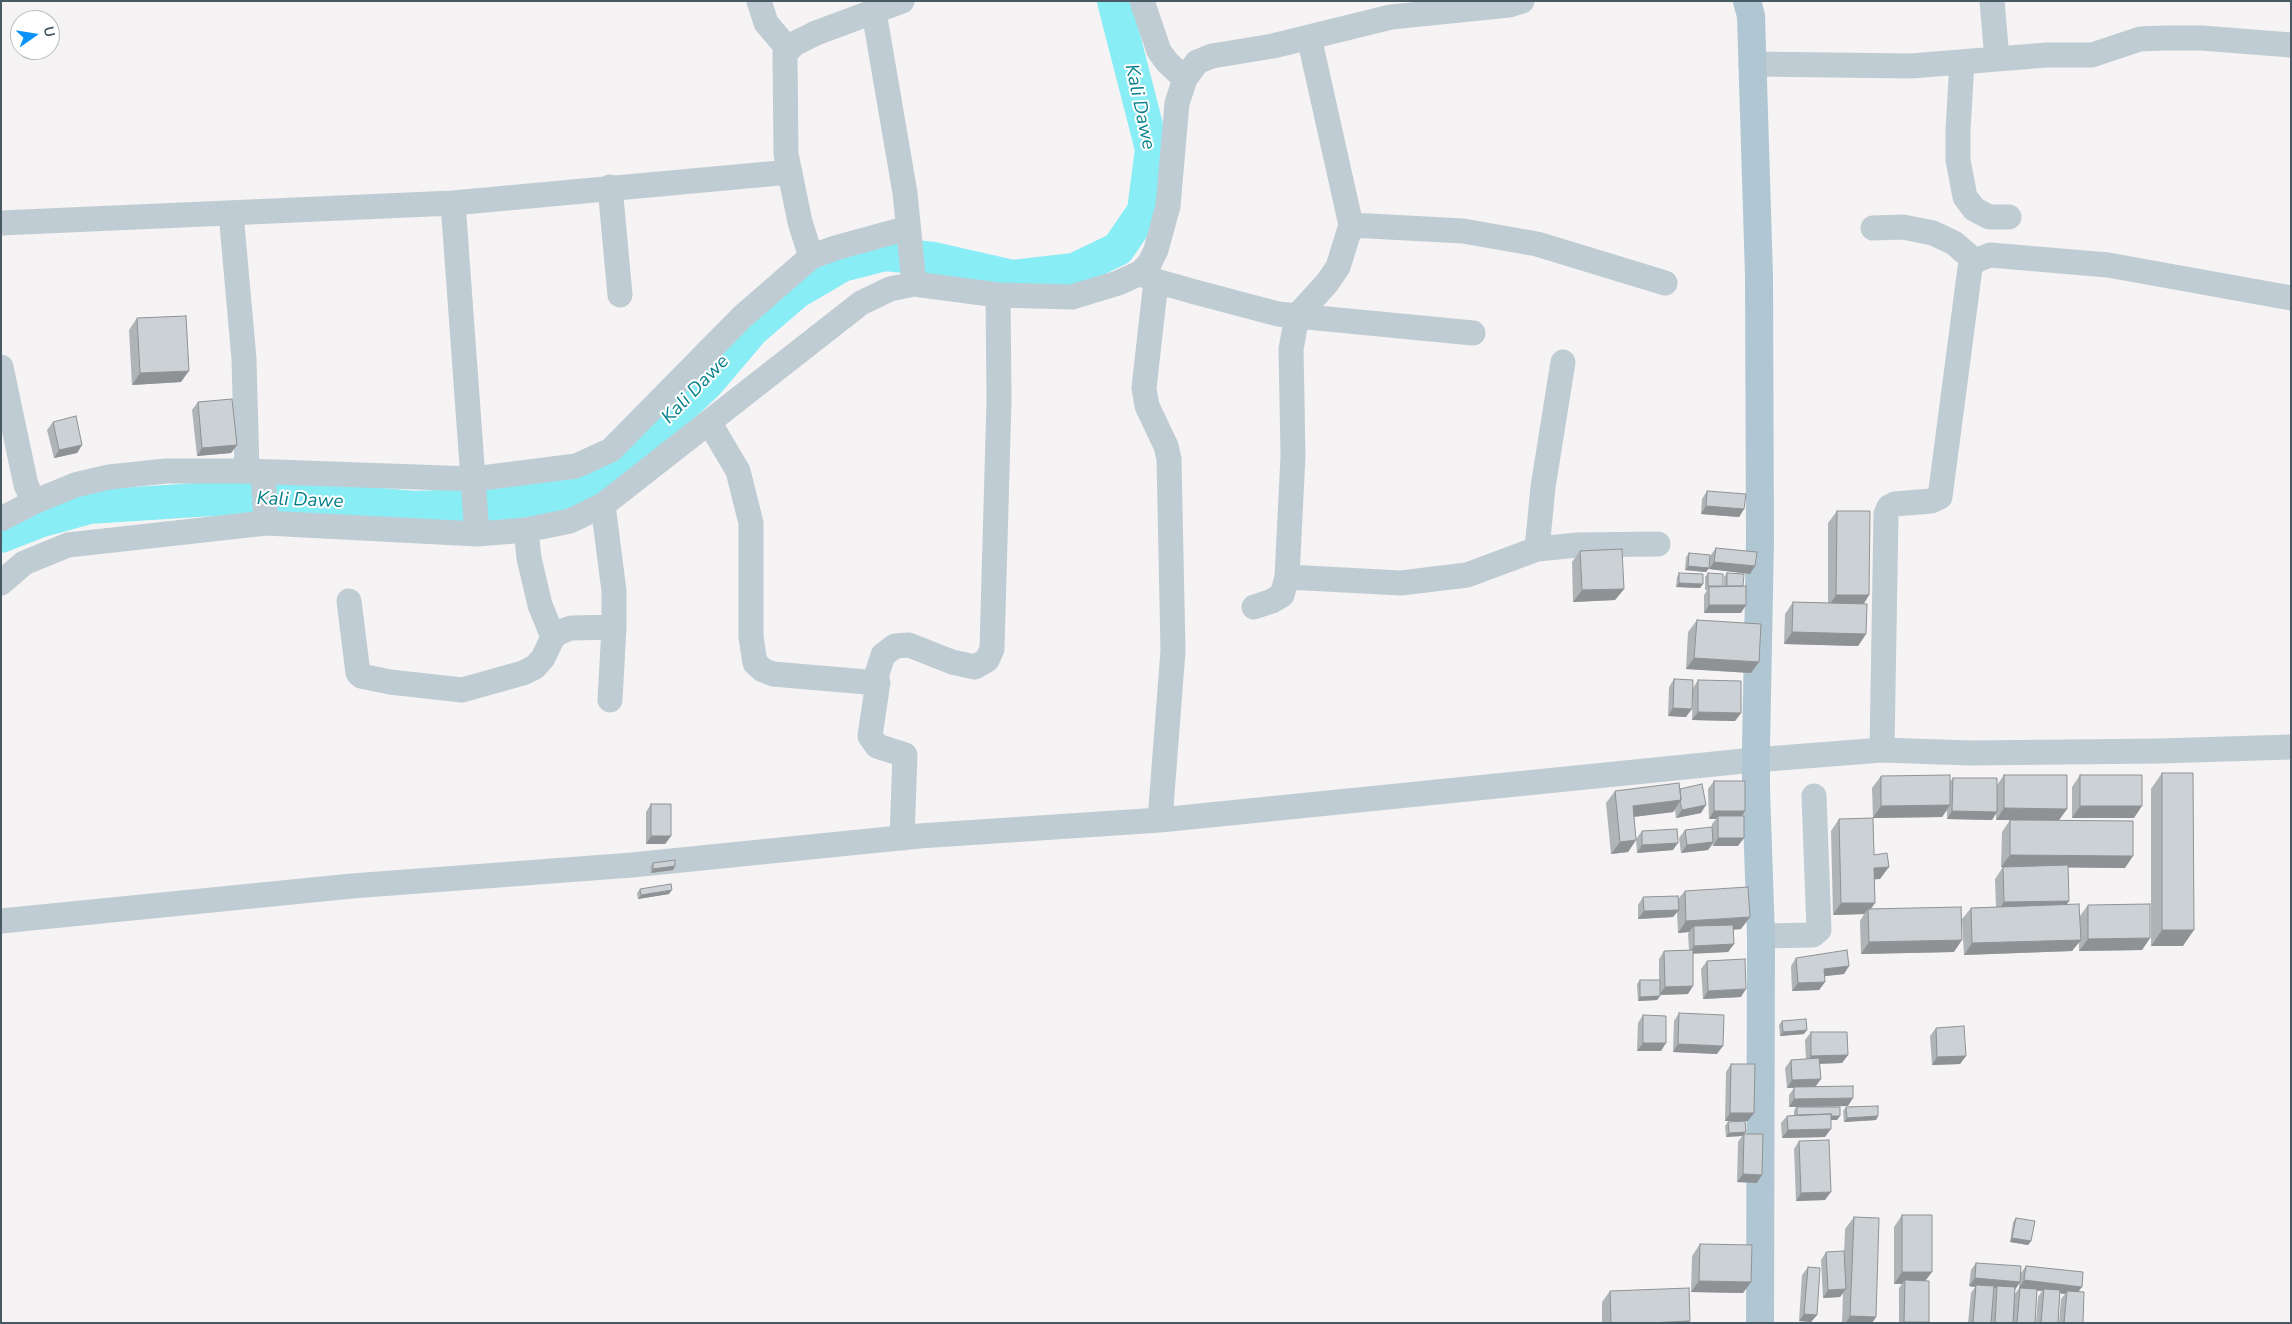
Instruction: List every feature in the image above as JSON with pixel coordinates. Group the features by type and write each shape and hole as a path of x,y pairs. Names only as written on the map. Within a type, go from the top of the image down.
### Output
{"main road":[{"path":"1747,1 1751,16 1759,276 1760,540 1756,790 1761,936 1760,1323"}],"street":[{"path":"760,1 766,23 788,49"},
{"path":"812,257 800,222 790,172 784,122 785,54 788,49 816,33 902,1"},
{"path":"1142,1 1159,51 1172,68 1185,79"},
{"path":"1160,820 1173,651 1169,459 1166,446 1147,406 1144,388 1149,264 1156,250 1168,206 1177,103 1185,79 1197,62 1212,56 1309,37 1390,17 1509,5 1522,1"},
{"path":"1992,1 1997,59"},
{"path":"1,519 34,502 76,485 109,478 166,472 255,472 476,508 526,530 570,521 602,506 861,303 890,289 911,255 904,184 874,12"},
{"path":"1254,607 1272,601 1282,594 1287,576 1293,456 1291,349 1297,316 1327,283 1338,267 1351,225 1309,37"},
{"path":"1751,64 1911,66 2048,55 2092,56 2140,39 2155,38 2202,38 2291,45"},
{"path":"1962,62 1958,160 1965,197 1974,210 1989,217 2009,217"},
{"path":"1,224 452,203 790,172"},
{"path":"610,188 620,295"},
{"path":"452,203 476,508"},
{"path":"231,213 255,472 266,523"},
{"path":"1351,225 1463,231 1537,244 1666,283"},
{"path":"1873,228 1903,227 1933,233 1954,243 1974,261"},
{"path":"1,583 24,563 68,545 266,523 476,508 611,450 742,317 812,257 835,248 911,255 998,295 1072,297 1118,283 1148,277 1278,314 1473,334"},
{"path":"1882,750 1886,514 1889,507 1895,504 1931,501 1940,497 1970,268 1974,261 1990,255 2108,265 2291,298"},
{"path":"902,838 905,755 877,746 871,740 870,732 878,683 877,674 883,655 895,646 908,645 952,662 975,667 988,660 992,649 999,400 998,295"},
{"path":"1537,549 1543,486 1563,362"},
{"path":"1,367 26,485 34,502"},
{"path":"709,422 738,470 751,524 751,637 756,663 763,670 773,674 878,683"},
{"path":"602,506 614,592 610,700"},
{"path":"526,530 529,558 540,605 553,637"},
{"path":"1287,576 1410,582 1467,575 1537,549 1578,545 1658,544"},
{"path":"349,601 358,673 366,678 390,682 462,690 482,686 535,667 543,658 553,637 560,632 571,628 614,627"},
{"path":"1,922 352,886 632,866 902,838 1160,820 1754,760 1882,750 1979,753 2291,747"},
{"path":"1761,936 1813,935 1819,930 1814,796"}],"building":[{"path":"186,316 189,371 140,373 137,318"},
{"path":"232,399 237,445 202,448 198,402"},
{"path":"76,416 82,445 59,450 53,422"},
{"path":"1707,491 1746,494 1744,509 1706,506"},
{"path":"1837,511 1870,511 1869,595 1836,595"},
{"path":"1716,548 1757,552 1755,566 1714,562"},
{"path":"1622,549 1624,589 1582,590 1580,551"},
{"path":"1689,553 1710,555 1709,568 1688,566"},
{"path":"1679,573 1703,574 1703,584 1679,583"},
{"path":"1708,573 1723,574 1723,586 1708,586"},
{"path":"1727,573 1744,574 1743,586 1727,586"},
{"path":"1746,586 1746,605 1709,605 1709,587"},
{"path":"1793,602 1867,604 1866,634 1792,632"},
{"path":"1697,620 1761,624 1759,662 1694,658"},
{"path":"1674,679 1693,680 1692,709 1673,708"},
{"path":"1698,680 1741,681 1741,713 1698,712"},
{"path":"2162,773 2193,773 2194,930 2162,930"},
{"path":"1950,775 1950,805 1881,806 1881,776"},
{"path":"2004,775 2067,775 2067,809 2004,808"},
{"path":"2080,775 2142,775 2142,806 2080,806"},
{"path":"1953,778 1997,778 1997,812 1952,811"},
{"path":"1714,781 1745,781 1745,811 1714,811"},
{"path":"1679,783 1681,800 1633,806 1636,840 1620,842 1615,791"},
{"path":"1702,784 1706,805 1682,810 1680,789"},
{"path":"651,804 671,804 671,836 651,836"},
{"path":"1718,816 1744,816 1744,838 1718,838"},
{"path":"1873,818 1874,855 1887,853 1889,867 1874,868 1875,903 1841,903 1839,819"},
{"path":"2010,820 2133,821 2133,856 2010,855"},
{"path":"1712,827 1713,842 1687,845 1685,830"},
{"path":"1677,829 1678,843 1642,845 1642,831"},
{"path":"675,860 675,866 653,869 653,863"},
{"path":"2068,865 2069,901 2004,902 2003,867"},
{"path":"671,884 672,890 641,895 640,889"},
{"path":"1748,887 1750,917 1686,921 1685,891"},
{"path":"1678,896 1679,910 1644,911 1643,897"},
{"path":"2079,904 2081,940 1972,943 1971,908"},
{"path":"2150,904 2150,938 2088,939 2088,905"},
{"path":"1961,907 1962,940 1869,942 1868,909"},
{"path":"1733,925 1734,944 1694,946 1694,926"},
{"path":"1693,950 1693,986 1665,987 1664,951"},
{"path":"1847,950 1849,966 1824,969 1825,982 1798,983 1796,958"},
{"path":"1745,959 1746,989 1708,991 1707,961"},
{"path":"1640,980 1660,980 1660,996 1640,997"},
{"path":"1679,1013 1724,1015 1723,1046 1678,1044"},
{"path":"1643,1015 1666,1016 1666,1043 1643,1043"},
{"path":"1806,1019 1807,1030 1783,1032 1782,1021"},
{"path":"1964,1026 1966,1056 1937,1057 1936,1028"},
{"path":"1811,1032 1847,1032 1848,1055 1811,1056"},
{"path":"1819,1058 1821,1079 1792,1080 1791,1060"},
{"path":"1731,1064 1755,1064 1754,1113 1730,1113"},
{"path":"1853,1086 1853,1098 1794,1099 1794,1087"},
{"path":"1878,1106 1878,1116 1847,1118 1846,1107"},
{"path":"1797,1107 1840,1107 1840,1116 1831,1116 1831,1114 1797,1115"},
{"path":"1831,1114 1831,1129 1788,1130 1787,1116"},
{"path":"1745,1121 1746,1132 1729,1133 1728,1122"},
{"path":"1744,1134 1763,1134 1762,1175 1743,1174"},
{"path":"1829,1140 1831,1192 1801,1193 1799,1141"},
{"path":"1902,1215 1932,1215 1932,1272 1902,1272"},
{"path":"1854,1217 1879,1218 1876,1317 1850,1316"},
{"path":"2016,1218 2035,1221 2031,1241 2012,1238"},
{"path":"1700,1244 1752,1245 1751,1282 1699,1281"},
{"path":"1844,1251 1846,1289 1828,1290 1826,1252"},
{"path":"1976,1263 2021,1266 2020,1282 1975,1278"},
{"path":"2026,1266 2083,1272 2082,1287 2024,1280"},
{"path":"1808,1267 1820,1268 1817,1315 1804,1314"},
{"path":"1905,1280 1929,1281 1929,1322 1904,1322"},
{"path":"1976,1285 1994,1286 1991,1323 1973,1323"},
{"path":"1997,1286 2015,1287 2013,1323 1995,1323"},
{"path":"1689,1288 1690,1321 1611,1323 1610,1291"},
{"path":"2020,1288 2037,1289 2035,1323 2017,1323"},
{"path":"2044,1289 2060,1290 2058,1323 2041,1323"},
{"path":"2067,1291 2084,1292 2083,1323 2064,1323"}],"waterway":[{"name":"Kali Dawe","path":"1,536 42,520 89,507 212,499 348,502 414,508 495,505 554,496 601,476 641,445 707,383 753,329 796,292 842,265 885,254 934,259 1013,277 1074,270 1118,249 1144,211 1152,149 1114,1"}]}
